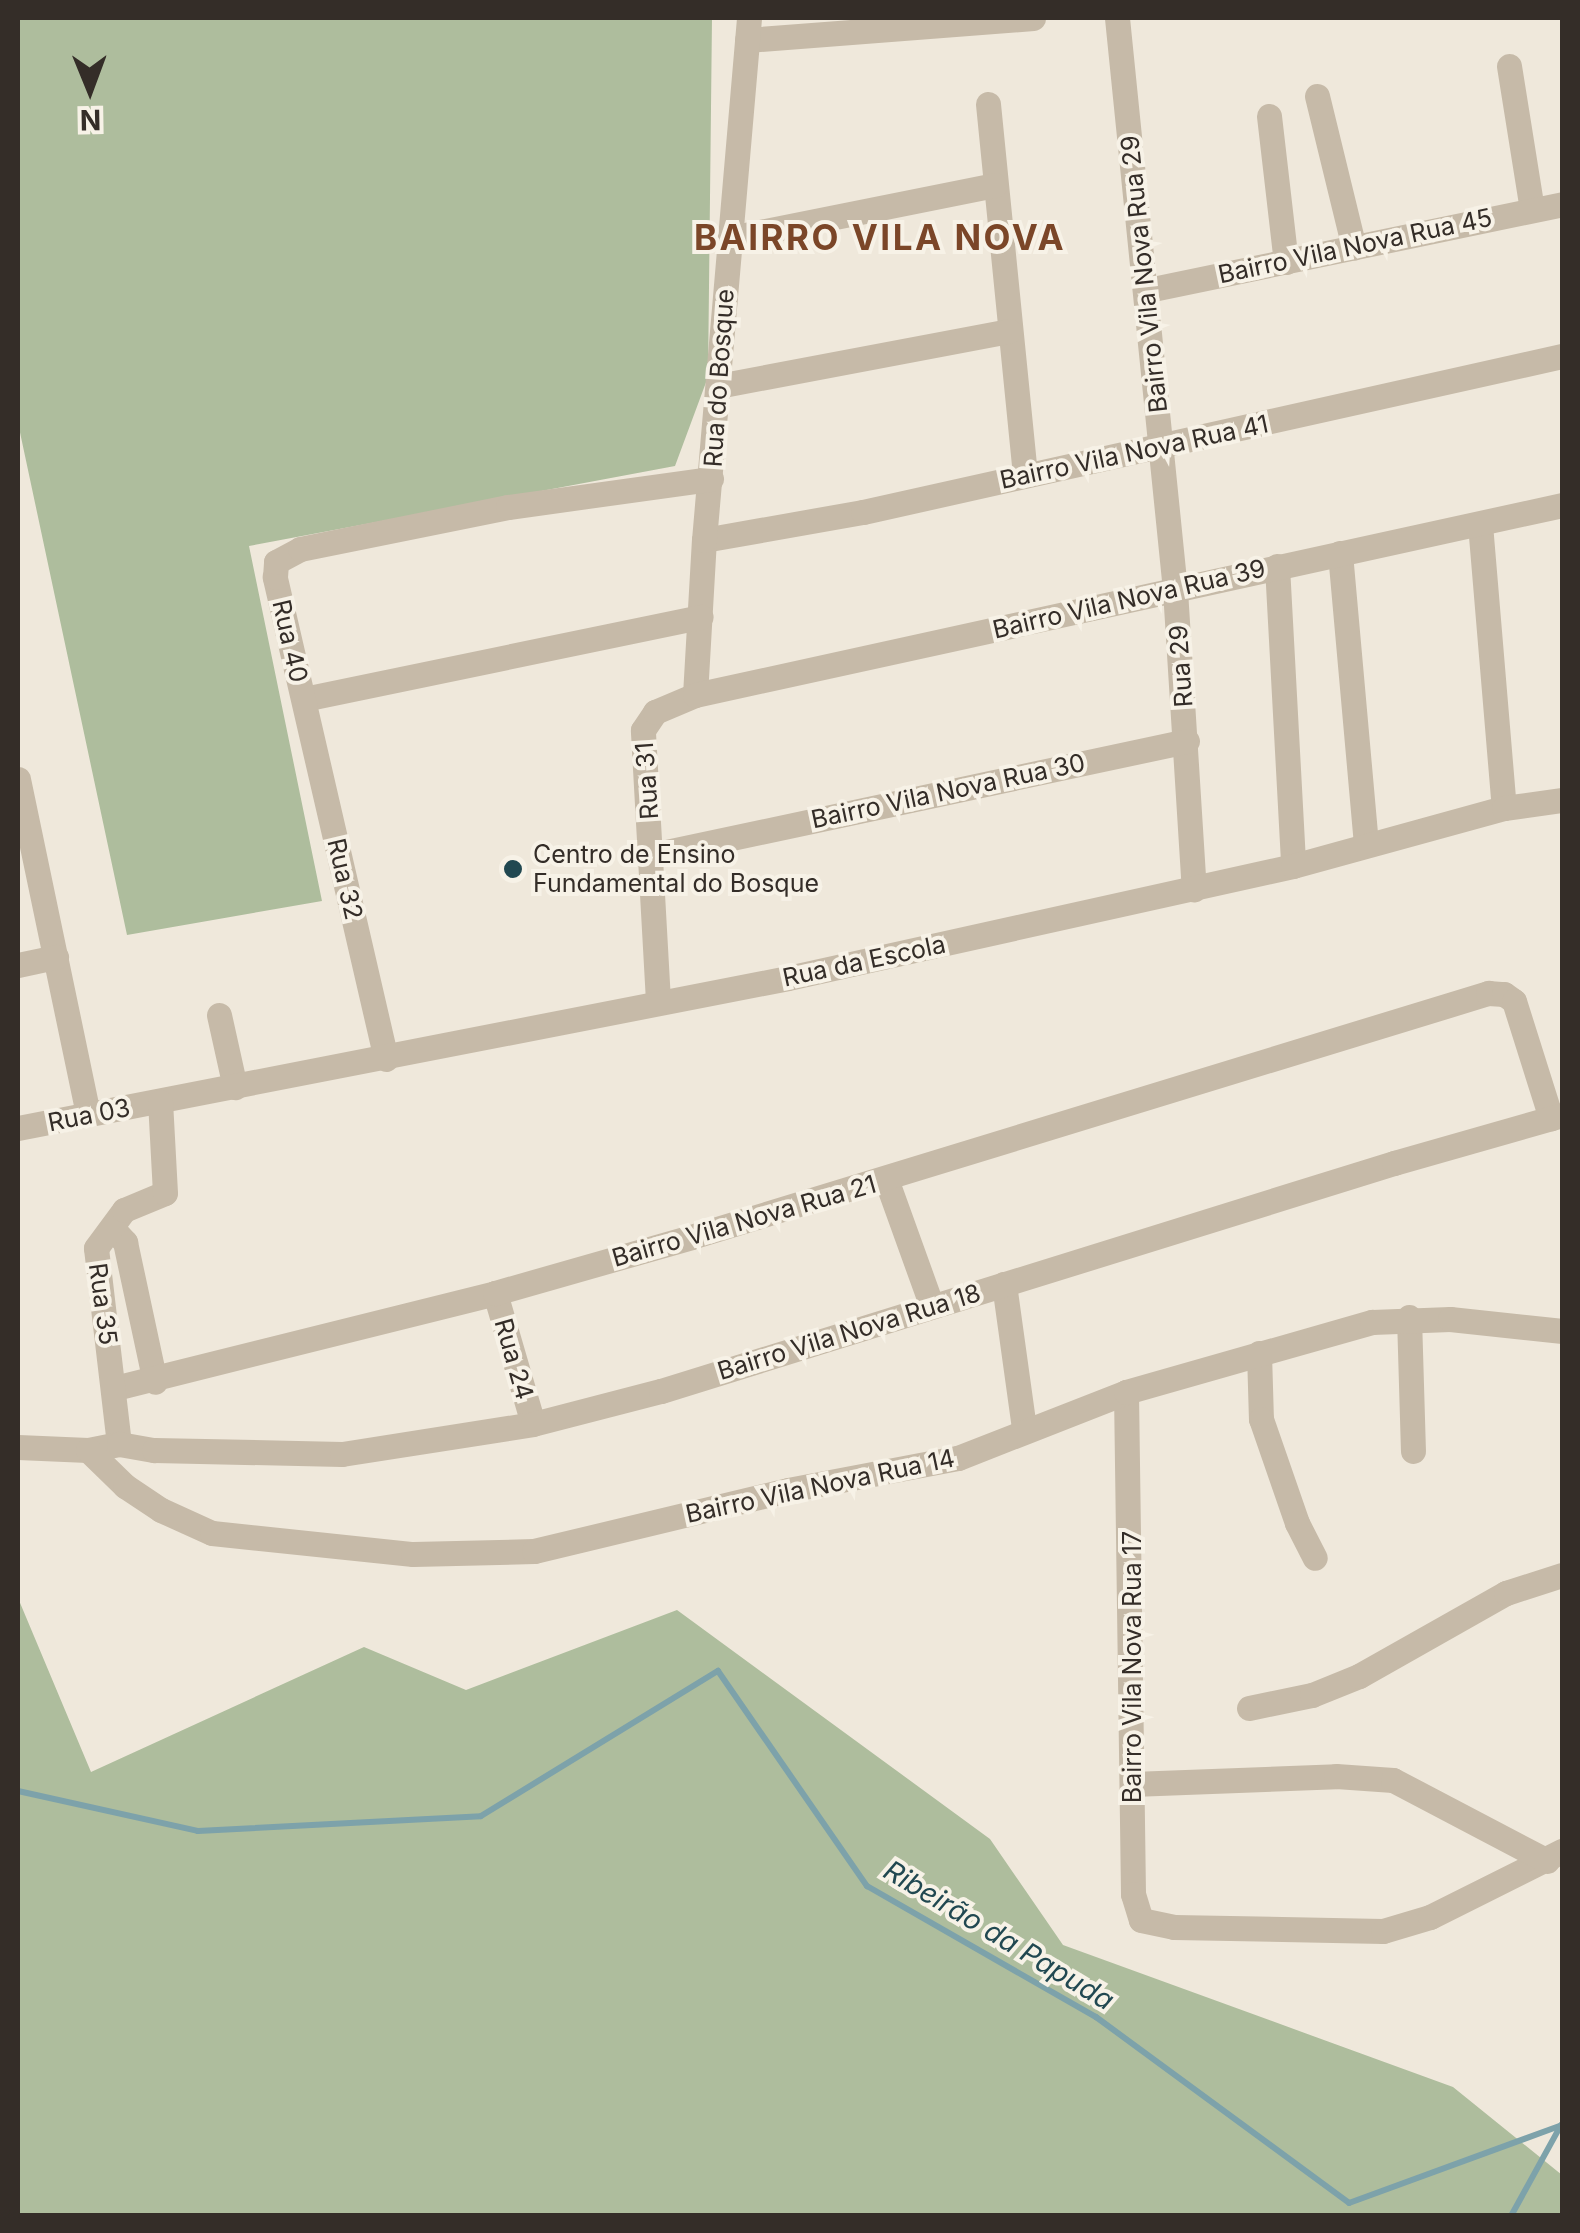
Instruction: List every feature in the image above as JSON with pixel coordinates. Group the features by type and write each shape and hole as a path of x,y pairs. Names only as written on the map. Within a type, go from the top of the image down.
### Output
{"street":[{"path":"748,29 1034,18"},
{"name":"Bairro Vila Nova Rua 29","path":"1117,18 1148,290 1175,590"},
{"name":"Rua do Bosque","path":"696,696 704,540 748,29"},
{"path":"1509,66 1532,209"},
{"path":"1316,96 1354,248"},
{"path":"988,104 1024,475"},
{"path":"1269,116 1286,262"},
{"path":"730,238 995,184"},
{"name":"Bairro Vila Nova Rua 45","path":"1148,290 1562,204"},
{"path":"718,386 1009,331"},
{"name":"Bairro Vila Nova Rua 41","path":"704,540 862,512 1562,356"},
{"name":"Rua 40","path":"701,617 304,699 275,577 276,562 284,554 508,507 711,479"},
{"name":"Bairro Vila Nova Rua 39","path":"696,696 1562,505"},
{"path":"1480,524 1504,808"},
{"path":"1340,553 1366,845"},
{"path":"1277,566 1293,866"},
{"name":"Rua 29","path":"1175,590 1187,742"},
{"name":"Rua 31","path":"658,1001 643,730 654,712 696,696"},
{"name":"Rua 32","path":"304,699 386,1058"},
{"path":"1187,742 1194,889"},
{"name":"Bairro Vila Nova Rua 30","path":"652,855 1187,742"},
{"path":"19,793 88,1114"},
{"name":"Rua da Escola","path":"160,1102 788,978 1293,866 1504,808 1562,800"},
{"path":"18,964 56,957"},
{"name":"Bairro Vila Nova Rua 21","path":"115,1388 154,1382 495,1293 886,1179 1472,996 1504,994 1518,1010 1557,1117"},
{"path":"218,1015 235,1087"},
{"name":"Rua 03","path":"18,1128 160,1102"},
{"name":"Rua 35","path":"115,1388 96,1248 102,1234 114,1229 124,1210 165,1193 160,1102"},
{"name":"Bairro Vila Nova Rua 18","path":"18,1447 88,1450 119,1444 154,1450 342,1454 533,1424 661,1391 931,1304 1557,1117"},
{"path":"886,1179 931,1304"},
{"name":"Rua 35","path":"114,1229 125,1242 154,1382"},
{"path":"1004,1284 1024,1428"},
{"name":"Rua 24","path":"495,1293 533,1424"},
{"path":"1409,1318 1413,1451"},
{"name":"Bairro Vila Nova Rua 14","path":"88,1450 125,1486 160,1510 212,1534 413,1554 476,1555 551,1547 788,1490 906,1471 958,1458 1024,1428 1126,1392 1372,1322 1409,1318 1562,1331"},
{"path":"1259,1353 1261,1419 1298,1523 1315,1558"},
{"path":"115,1388 119,1444"},
{"name":"Bairro Vila Nova Rua 17","path":"1126,1392 1134,1902 1141,1920 1160,1926 1382,1931 1430,1917 1555,1856"},
{"path":"1249,1708 1312,1695 1359,1676 1506,1593 1562,1575"},
{"path":"1132,1784 1336,1776 1394,1780 1555,1856"}],"green space":[{"path":"18,18 712,18 708,377 675,466 249,546 322,901 127,935 18,423"},
{"path":"18,1598 91,1772 364,1647 466,1690 677,1610 990,1839 1063,1945 1453,2087 1562,2175 1562,2215 18,2215"}],"waterway":[{"name":"Ribeirão da Papuda","path":"18,1791 198,1831 481,1816 718,1671 867,1886 1096,2017 1349,2203 1562,2125"},
{"path":"1511,2216 1561,2125"}],"place":[{"name":"Centro de Ensino Fundamental do Bosque","path":"513,869"}],"district":[{"name":"BAIRRO VILA NOVA","path":"880,237"}]}
